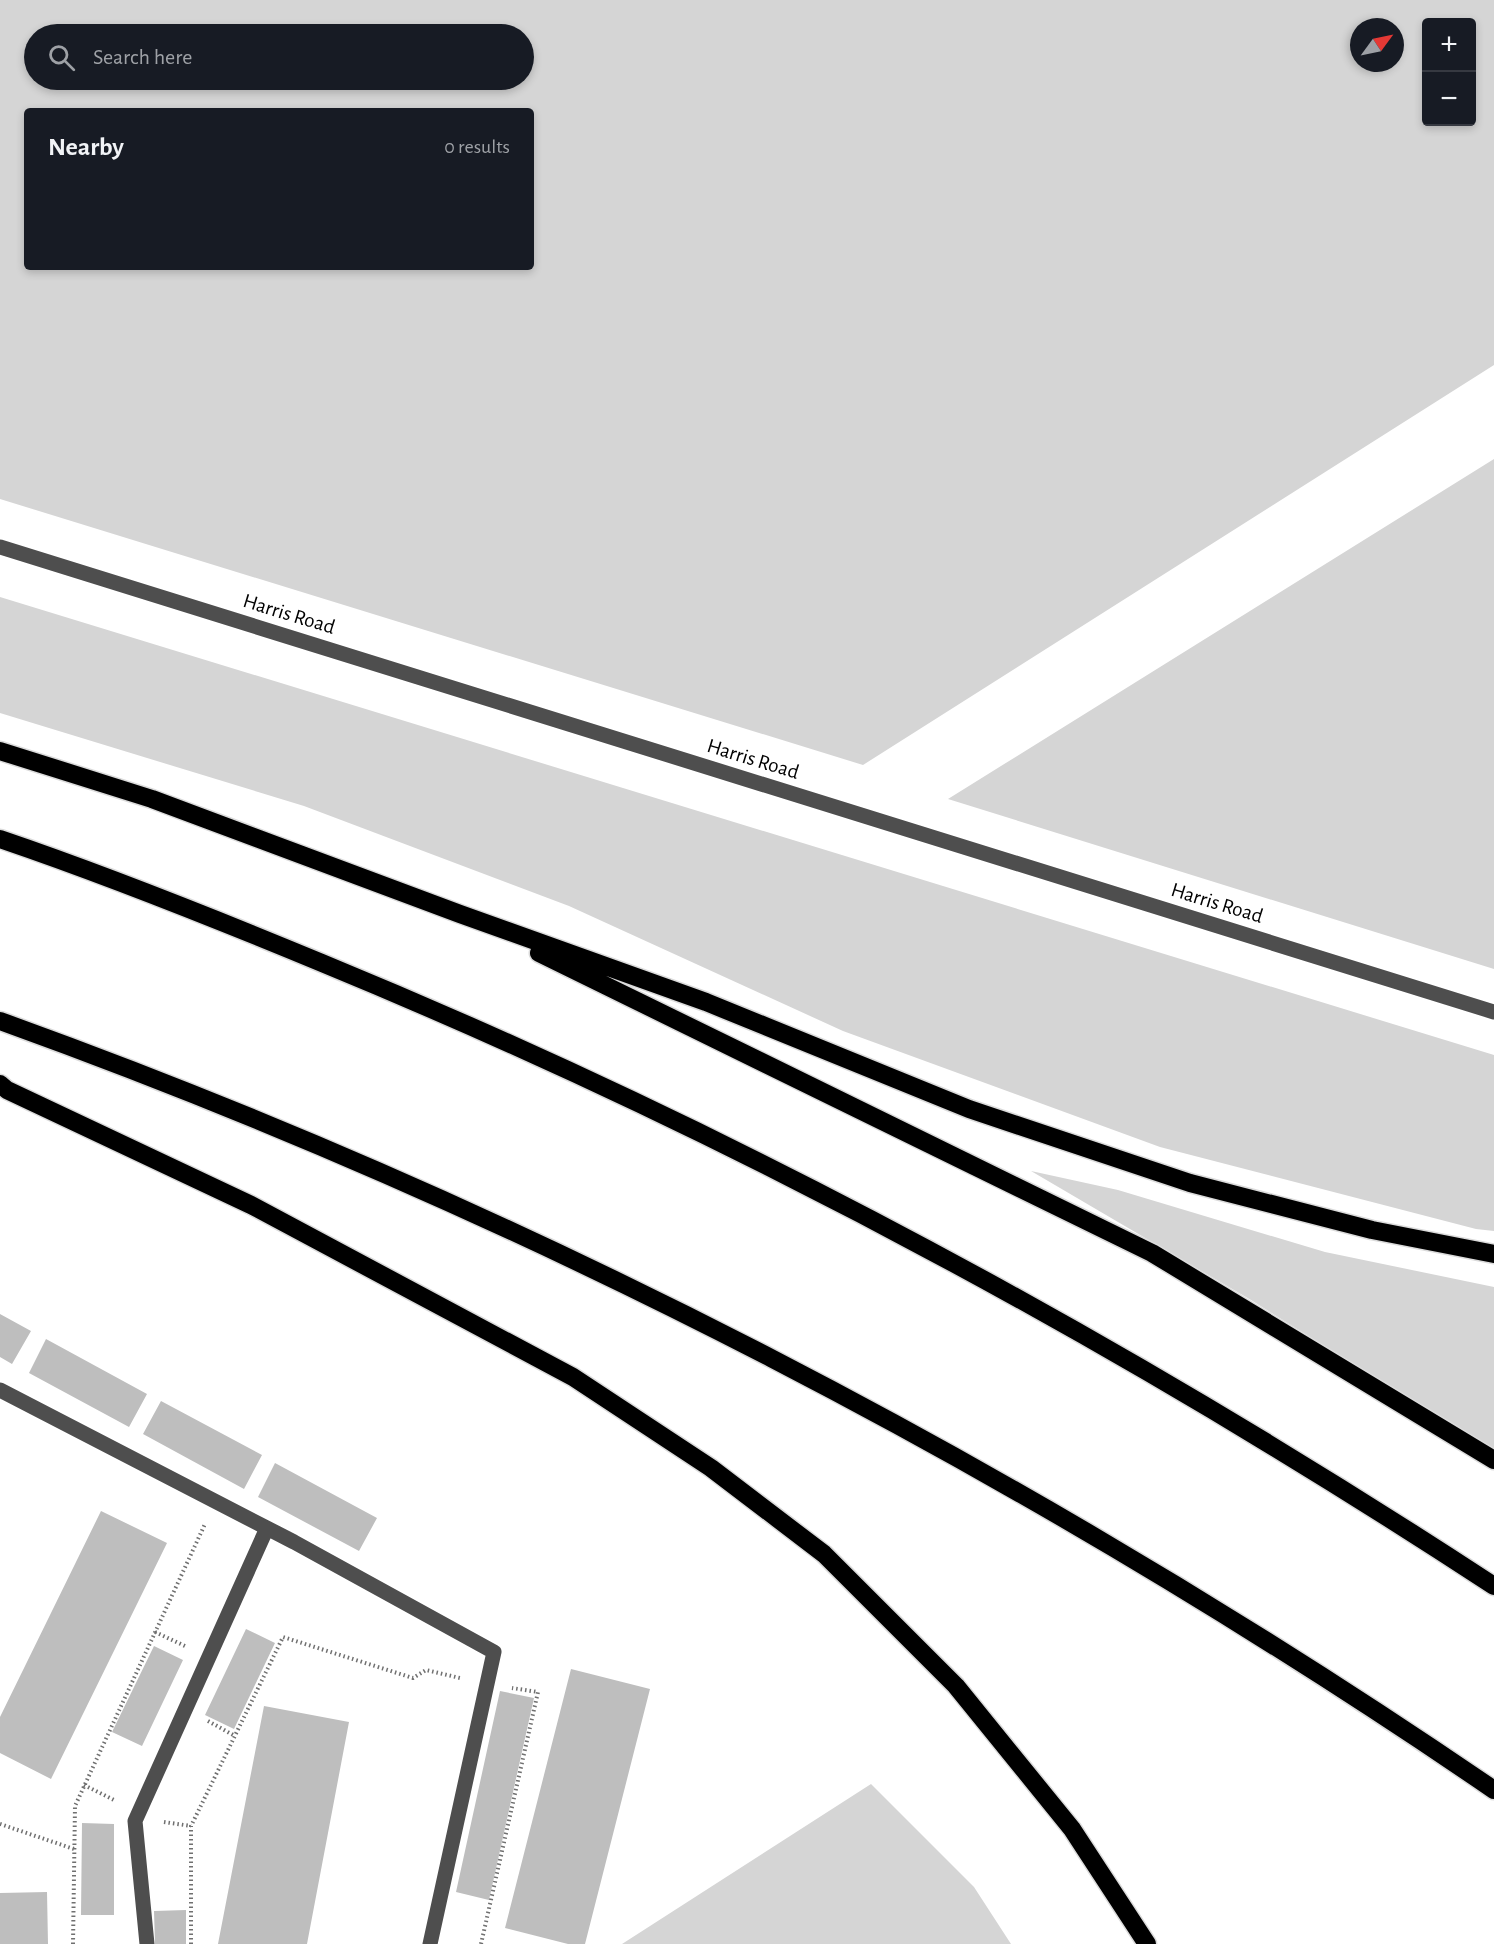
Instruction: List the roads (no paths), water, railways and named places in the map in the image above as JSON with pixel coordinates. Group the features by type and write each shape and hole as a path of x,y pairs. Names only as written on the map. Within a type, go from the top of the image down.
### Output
{"highway":[{"path":"0,751 163,803 459,915 706,1002 969,1109 1190,1183 1372,1230 1494,1254"},
{"path":"0,839 209,917 419,1003 616,1092 810,1186 1000,1286 1187,1393 1371,1505 1494,1586"},
{"path":"459,915 1152,1253 1494,1461"},
{"path":"0,1021 270,1126 467,1211 660,1303 851,1400 1039,1503 1223,1613 1403,1728 1494,1790"},
{"path":"0,1084 7,1090 251,1205 573,1377 711,1468 824,1554 956,1686 1072,1829 1147,1944"}],"street":[{"name":"Harris Road","path":"0,547 1494,1012"},
{"path":"0,1390 267,1528 494,1652 430,1944"},
{"path":"147,1944 135,1821 267,1528"}]}
